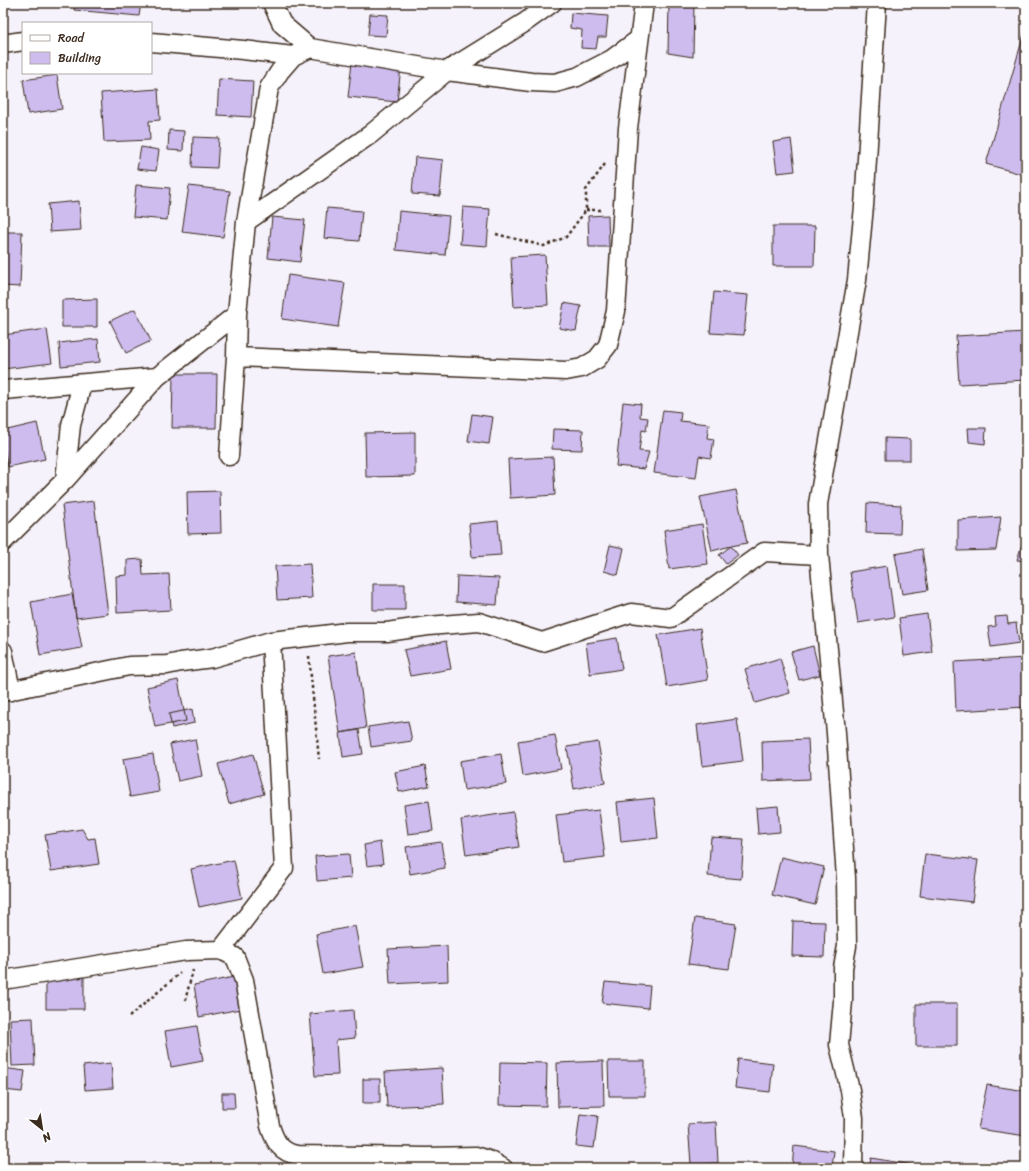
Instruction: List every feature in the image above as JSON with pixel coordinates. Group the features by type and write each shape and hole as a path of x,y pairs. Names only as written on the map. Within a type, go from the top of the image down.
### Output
{"street":[{"path":"272,3 282,24 310,48 446,71 531,82 555,82 577,77 612,60 640,39"},
{"path":"246,222 371,134 446,71 524,23 552,3"},
{"path":"236,357 566,371 582,368 597,359 608,345 616,311 628,128 644,3"},
{"path":"853,1168 854,1118 850,1090 839,1045 843,1001 843,968 847,946 846,878 836,733 819,555 818,504 857,280 864,206 877,3"},
{"path":"3,44 22,41"},
{"path":"152,42 293,56"},
{"path":"229,456 236,357 237,314 246,222 269,88 280,71 293,56 310,48"},
{"path":"3,542 65,480 157,377 237,314"},
{"path":"3,390 157,377"},
{"path":"65,480 71,425 82,384"},
{"path":"3,651 7,691 129,666 167,665 212,658 270,641 347,632 387,632 428,626 479,622 542,642 631,613 671,618 764,552 819,555"},
{"path":"221,950 284,868 270,641"},
{"path":"3,980 186,951 221,950 235,957 244,980 270,1126 273,1137 281,1149 291,1154 298,1155 423,1163 476,1156 491,1161 503,1168"}],"path":[{"path":"496,234 544,246 566,237 586,210 586,190 608,160"},
{"path":"586,210 605,210"},
{"path":"308,637 319,759"},
{"path":"129,1017 185,969"}],"building":[{"path":"75,3 141,3 139,16 74,10"},
{"path":"669,3 694,3 693,57 668,53"},
{"path":"571,13 608,16 606,37 598,37 596,49 581,48 582,30 570,28"},
{"path":"370,14 388,15 386,36 368,35"},
{"path":"1026,27 1026,158 1021,174 986,164"},
{"path":"352,62 401,67 397,102 348,97"},
{"path":"57,75 62,109 28,114 23,80"},
{"path":"219,79 253,81 251,117 217,115"},
{"path":"3,81 6,81 7,113 3,113"},
{"path":"158,89 160,120 149,121 150,140 104,142 101,93"},
{"path":"169,130 184,131 183,151 168,150"},
{"path":"193,137 219,138 217,168 192,167"},
{"path":"791,139 795,171 777,173 773,142"},
{"path":"141,147 159,150 156,171 137,169"},
{"path":"415,157 443,160 440,196 412,194"},
{"path":"136,185 170,188 167,220 133,217"},
{"path":"189,186 230,191 223,237 182,232"},
{"path":"79,201 81,230 50,232 48,204"},
{"path":"463,207 490,209 487,246 460,244"},
{"path":"327,208 362,211 359,241 324,238"},
{"path":"399,211 449,216 445,255 396,250"},
{"path":"608,215 609,247 589,247 588,216"},
{"path":"272,217 305,220 300,262 268,258"},
{"path":"773,226 815,226 814,266 773,266"},
{"path":"3,232 22,232 20,287 3,286"},
{"path":"545,255 548,305 514,307 511,257"},
{"path":"288,275 345,283 338,327 282,319"},
{"path":"714,292 748,295 744,335 710,333"},
{"path":"97,299 97,327 62,327 62,300"},
{"path":"564,303 581,306 576,331 559,328"},
{"path":"135,309 151,341 126,353 110,321"},
{"path":"47,329 52,363 3,369 3,335"},
{"path":"1026,332 1026,380 959,384 956,336"},
{"path":"98,339 100,362 61,366 59,343"},
{"path":"173,374 217,374 216,428 172,428"},
{"path":"623,402 641,404 640,417 648,418 646,431 642,430 639,451 649,452 644,469 616,466"},
{"path":"663,410 681,412 680,421 709,424 707,438 714,439 711,458 699,456 696,478 654,473"},
{"path":"472,414 493,417 489,444 468,441"},
{"path":"37,423 45,459 8,467 3,442 3,431"},
{"path":"968,428 986,428 985,444 969,442"},
{"path":"553,429 583,430 582,450 552,449"},
{"path":"415,432 415,476 366,477 365,433"},
{"path":"885,438 910,439 910,460 885,460"},
{"path":"553,457 555,495 510,498 508,459"},
{"path":"736,490 747,543 712,551 700,497"},
{"path":"220,491 221,533 188,534 187,492"},
{"path":"94,501 108,614 76,618 62,505"},
{"path":"867,503 901,505 900,534 866,533"},
{"path":"1001,517 996,550 958,551 958,520"},
{"path":"498,521 501,555 472,557 469,524"},
{"path":"702,524 708,564 669,569 664,530"},
{"path":"1026,532 1026,561 1017,560"},
{"path":"610,545 624,548 618,575 604,571"},
{"path":"731,546 738,555 726,564 719,555"},
{"path":"922,549 928,590 902,594 895,554"},
{"path":"142,559 143,575 169,574 171,610 117,613 116,576 127,575 127,560"},
{"path":"310,564 312,598 277,600 275,566"},
{"path":"887,566 894,617 858,623 850,572"},
{"path":"457,576 499,578 497,605 456,602"},
{"path":"373,584 405,584 405,610 373,610"},
{"path":"72,594 82,648 40,655 31,602"},
{"path":"927,614 932,652 904,656 899,618"},
{"path":"1007,616 1008,624 1016,623 1019,643 991,647 988,627 996,626 995,617"},
{"path":"700,628 708,680 667,687 658,635"},
{"path":"617,638 622,669 590,674 586,643"},
{"path":"446,641 451,669 410,676 404,650"},
{"path":"813,646 820,675 799,680 791,652"},
{"path":"356,652 366,728 340,733 328,656"},
{"path":"780,658 790,693 755,703 745,669"},
{"path":"1026,658 1026,707 956,711 954,662"},
{"path":"178,680 186,721 155,727 147,687"},
{"path":"192,709 194,723 172,728 169,714"},
{"path":"737,719 743,761 702,766 697,725"},
{"path":"408,721 412,741 371,747 368,727"},
{"path":"359,730 363,754 343,757 340,733"},
{"path":"555,735 561,769 523,776 518,741"},
{"path":"195,739 202,776 178,781 170,744"},
{"path":"808,739 810,779 763,781 762,741"},
{"path":"598,742 605,783 574,789 567,747"},
{"path":"153,754 159,792 130,797 123,759"},
{"path":"253,754 264,794 229,804 218,764"},
{"path":"501,754 506,784 464,790 460,761"},
{"path":"425,766 429,786 399,792 395,772"},
{"path":"654,798 658,838 621,842 617,802"},
{"path":"429,801 433,831 408,834 404,805"},
{"path":"778,806 780,832 758,834 756,808"},
{"path":"599,810 605,857 562,862 556,815"},
{"path":"513,812 519,847 466,855 461,820"},
{"path":"82,829 88,839 95,838 99,864 51,871 45,835"},
{"path":"711,837 744,839 741,879 708,876"},
{"path":"380,842 383,864 367,866 364,845"},
{"path":"441,842 445,868 410,874 406,847"},
{"path":"349,854 351,878 317,881 315,856"},
{"path":"925,854 978,860 972,902 920,896"},
{"path":"781,857 824,867 815,905 772,895"},
{"path":"234,860 242,898 199,907 191,869"},
{"path":"695,918 736,924 729,969 688,964"},
{"path":"793,921 825,922 824,957 792,956"},
{"path":"355,926 363,967 323,974 316,934"},
{"path":"447,946 448,981 390,984 388,949"},
{"path":"46,975 84,975 84,1009 46,1009"},
{"path":"234,977 240,1009 199,1017 194,985"},
{"path":"605,982 650,986 648,1008 602,1003"},
{"path":"916,1004 957,1004 957,1046 916,1046"},
{"path":"353,1010 355,1038 336,1040 338,1075 315,1076 310,1014"},
{"path":"33,1018 35,1065 12,1066 10,1019"},
{"path":"197,1026 203,1061 171,1067 165,1031"},
{"path":"738,1059 773,1063 770,1092 735,1088"},
{"path":"603,1061 604,1106 558,1107 557,1063"},
{"path":"608,1061 645,1061 645,1096 609,1096"},
{"path":"500,1062 547,1063 546,1106 499,1105"},
{"path":"111,1063 113,1088 85,1090 83,1066"},
{"path":"3,1068 25,1071 22,1092 3,1090"},
{"path":"442,1068 444,1104 387,1107 385,1072"},
{"path":"363,1079 380,1079 380,1103 363,1103"},
{"path":"987,1085 1026,1091 1026,1136 978,1129"},
{"path":"222,1093 234,1093 235,1108 222,1108"},
{"path":"580,1114 598,1116 594,1148 576,1146"},
{"path":"716,1122 718,1163 691,1164 688,1124"},
{"path":"794,1146 834,1151 832,1168 792,1168"},
{"path":"871,1158 931,1168 869,1168"}]}
